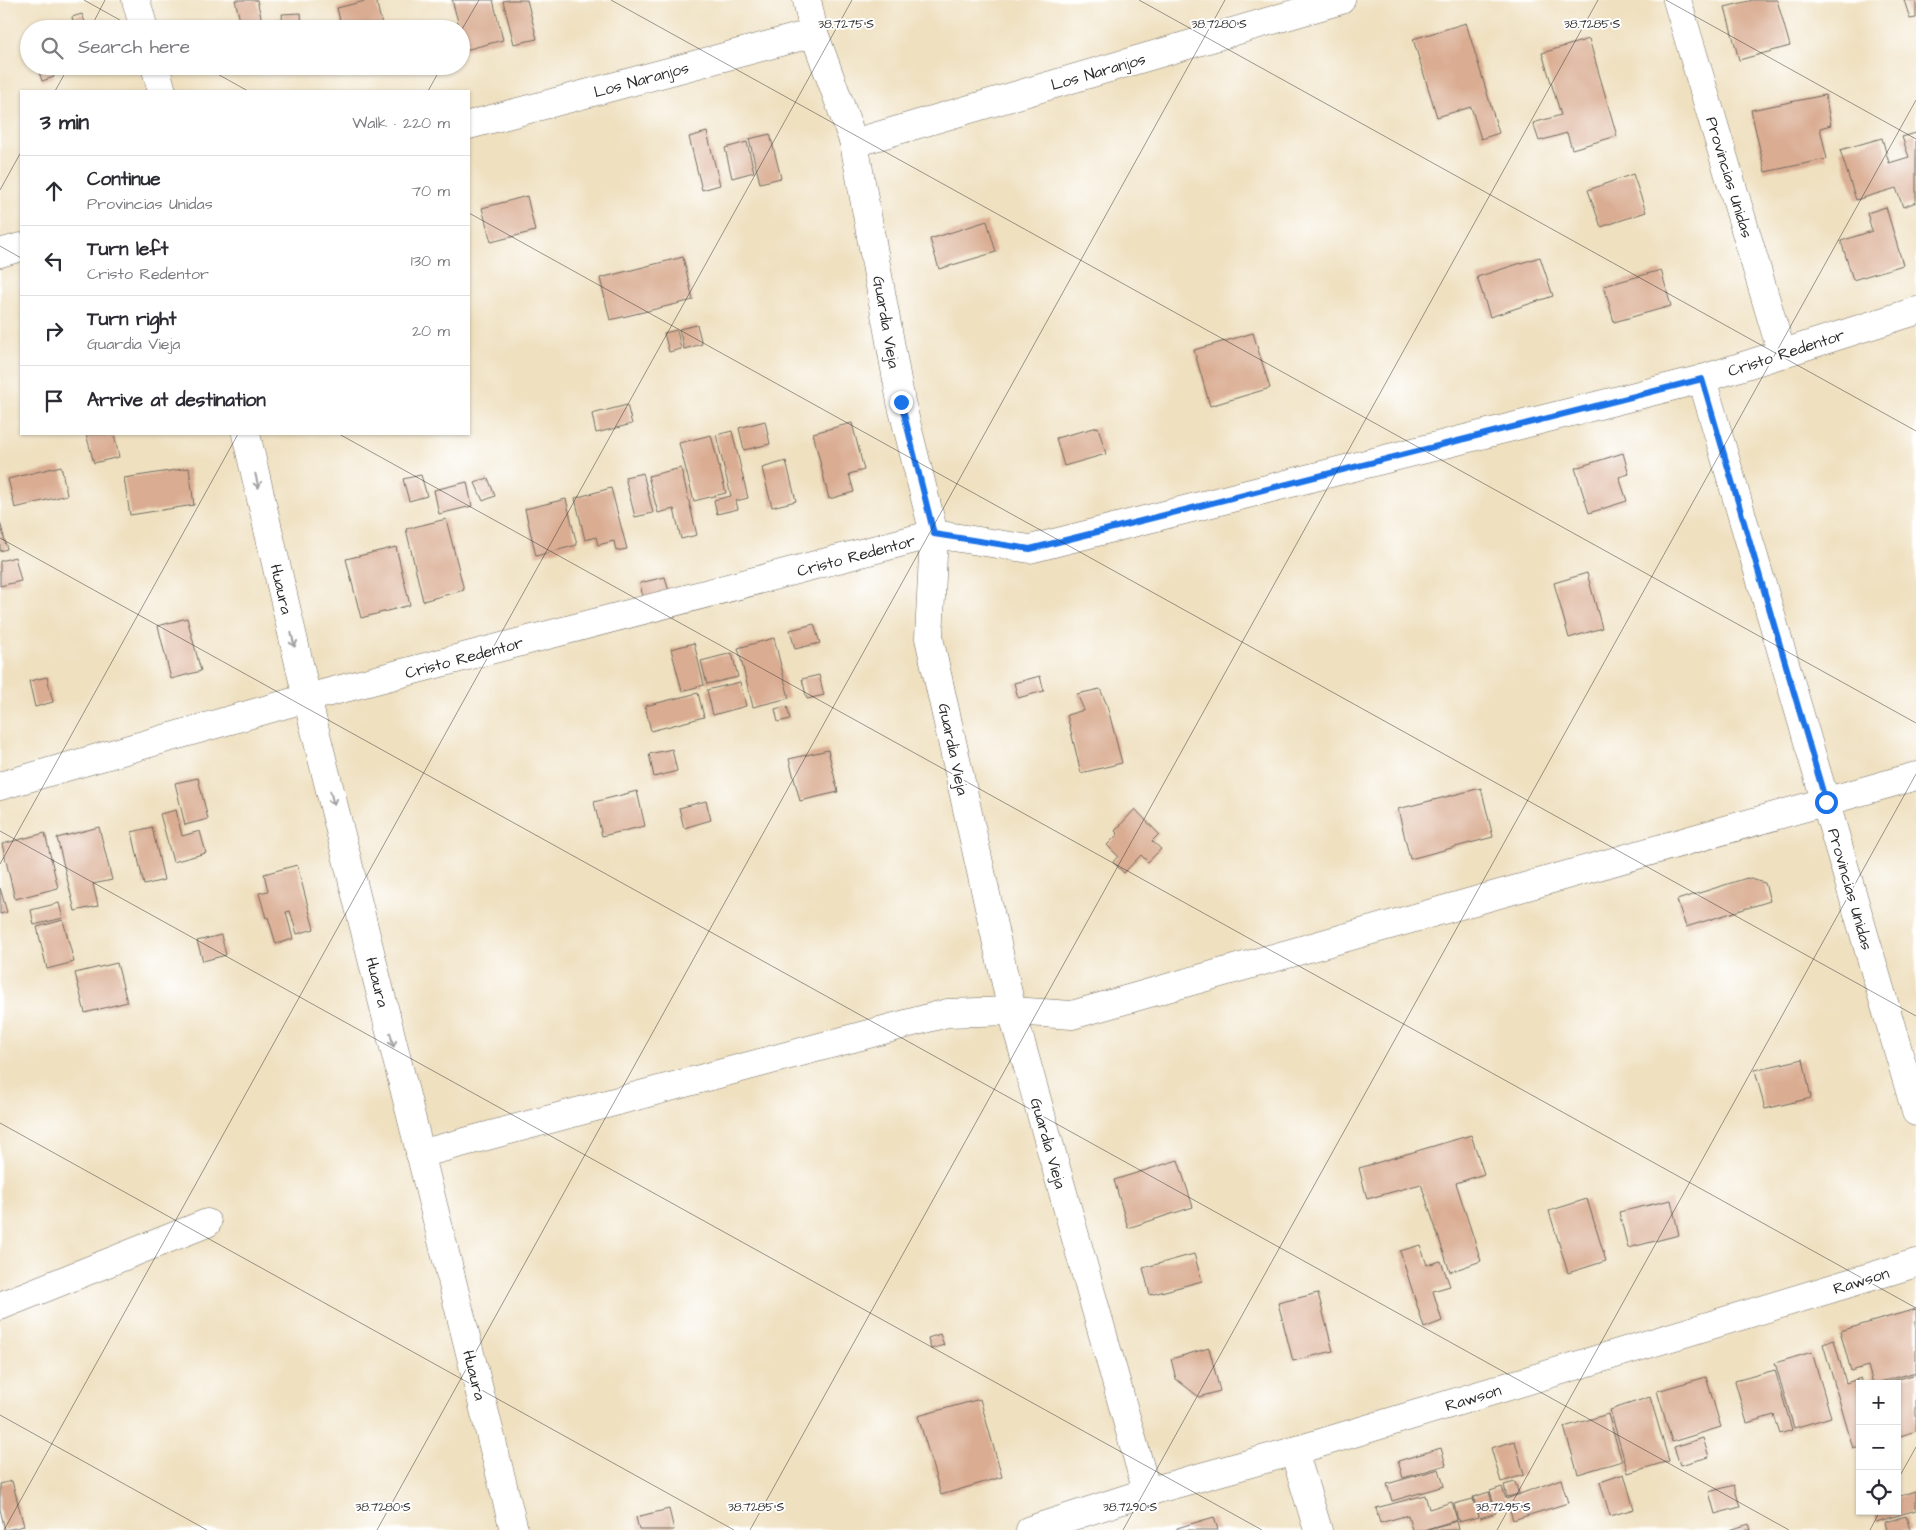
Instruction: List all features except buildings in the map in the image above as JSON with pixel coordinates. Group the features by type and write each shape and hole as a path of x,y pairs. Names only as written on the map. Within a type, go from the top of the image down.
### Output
{"street":[{"path":"136,0 142,20"},
{"name":"Guardia Vieja","path":"807,0 814,34 854,143 901,402 934,534 929,638 1012,1011 1146,1492"},
{"name":"Los Naranjos","path":"854,143 1341,0"},
{"name":"Provincias Unidas","path":"1677,0 1782,354"},
{"name":"Los Naranjos","path":"470,125 814,34"},
{"path":"158,75 162,90"},
{"path":"0,253 20,247"},
{"name":"Cristo Redentor","path":"0,786 307,698 934,534 1030,549 1702,379 1916,311"},
{"name":"Provincias Unidas","path":"1702,379 1916,1112"},
{"name":"Huaura","path":"246,435 307,698 514,1530"},
{"path":"420,1154 947,1013 1012,1011 1072,1015 1916,776"},
{"path":"0,1306 207,1223"},
{"name":"Rawson","path":"1030,1530 1146,1492 1294,1450 1916,1263"},
{"path":"1294,1450 1318,1530"}],"route":[{"path":"901,402 934,534 1030,549 1702,379 1826,802"}]}
